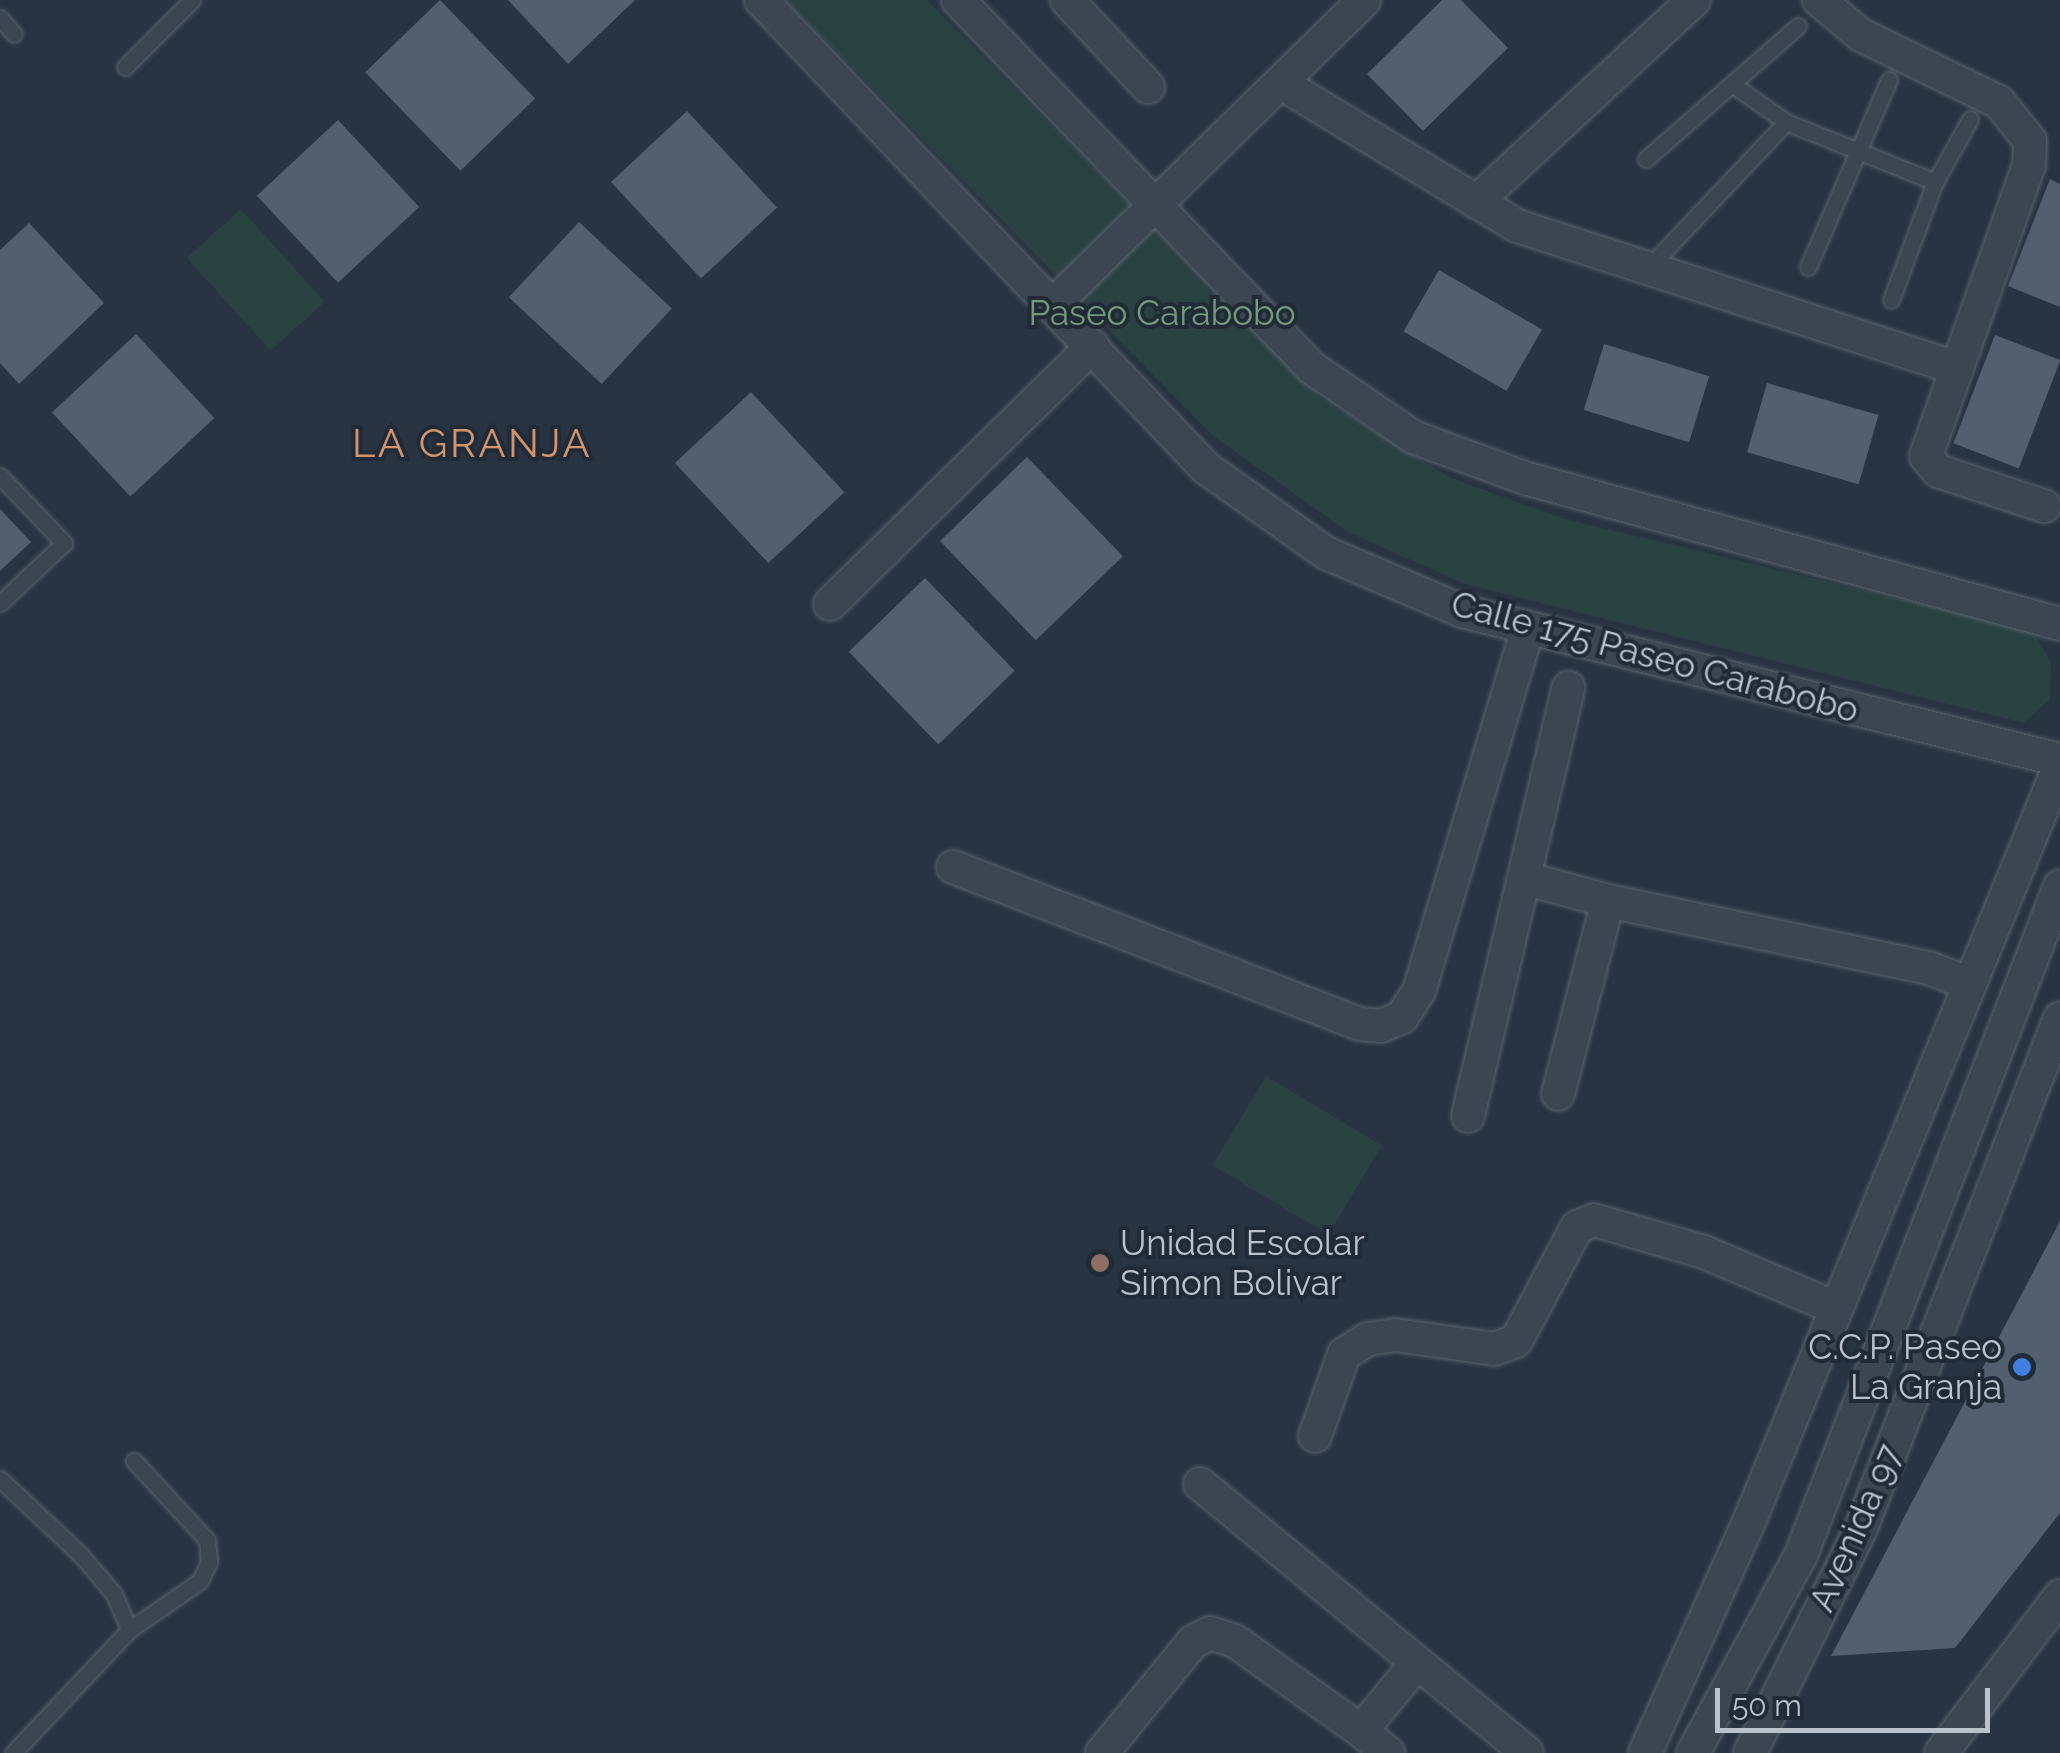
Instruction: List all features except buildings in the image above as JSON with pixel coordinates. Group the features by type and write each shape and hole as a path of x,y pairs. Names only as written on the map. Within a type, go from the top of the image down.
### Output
{"street":[{"name":"Calle 175 Paseo Carabobo","path":"761,0 1206,468 1326,553 1462,612 2060,762"},
{"path":"958,0 1312,368 1412,437 1528,479 2060,624"},
{"path":"1067,0 1148,87"},
{"path":"1054,304 1364,0"},
{"path":"1476,202 1694,0"},
{"path":"1809,13 1998,102 2020,122 2030,141 2029,165 1953,367 1926,456 1938,471 2044,506"},
{"path":"1281,83 1517,226 1953,367"},
{"path":"830,604 1093,346"},
{"path":"953,867 1359,1024 1380,1026 1402,1016 1419,991 1528,628"},
{"path":"1468,1116 1568,688"},
{"path":"1645,1753 1836,1308 2060,762"},
{"path":"1524,878 1608,902 1928,968 1970,984"},
{"path":"1693,1753 1801,1555 2060,886"},
{"path":"1558,1094 1608,902"},
{"name":"Avenida 97","path":"1750,1753 1861,1528 2060,1018"},
{"path":"1315,1436 1344,1354 1368,1339 1395,1335 1494,1349 1516,1341 1577,1228 1594,1220 1704,1252 1836,1308"},
{"path":"1200,1484 1527,1753"},
{"path":"1941,1753 2060,1596"},
{"path":"1102,1753 1193,1642 1210,1633 1236,1641 1388,1753"},
{"path":"1361,1730 1418,1663"}],"lane":[{"path":"125,66 192,0"},
{"path":"1646,159 1809,13"},
{"path":"0,18 14,34"},
{"path":"1808,267 1888,80"},
{"path":"1732,84 1786,122 1935,182"},
{"path":"1891,300 1935,182 1970,120"},
{"path":"1646,269 1786,122"},
{"path":"0,476 64,543 0,604"},
{"path":"13,1753 129,1630 200,1581 210,1562 206,1540 134,1461"},
{"path":"0,1479 102,1580 129,1630"}],"green space":[{"name":"Paseo Carabobo","path":"786,0 927,0 1322,399 1451,478 1561,518 2033,631 2051,663 2050,699 2024,723 1465,584 1348,532 1212,435"},
{"path":"241,209 325,302 270,351 187,258"},
{"path":"1266,1076 1382,1146 1328,1235 1212,1165"}],"place":[{"name":"Unidad Escolar Simon Bolivar","path":"1100,1263"},
{"name":"C.C.P. Paseo La Granja","path":"2022,1367"}],"district":[{"name":"LA GRANJA","path":"472,443"}]}
